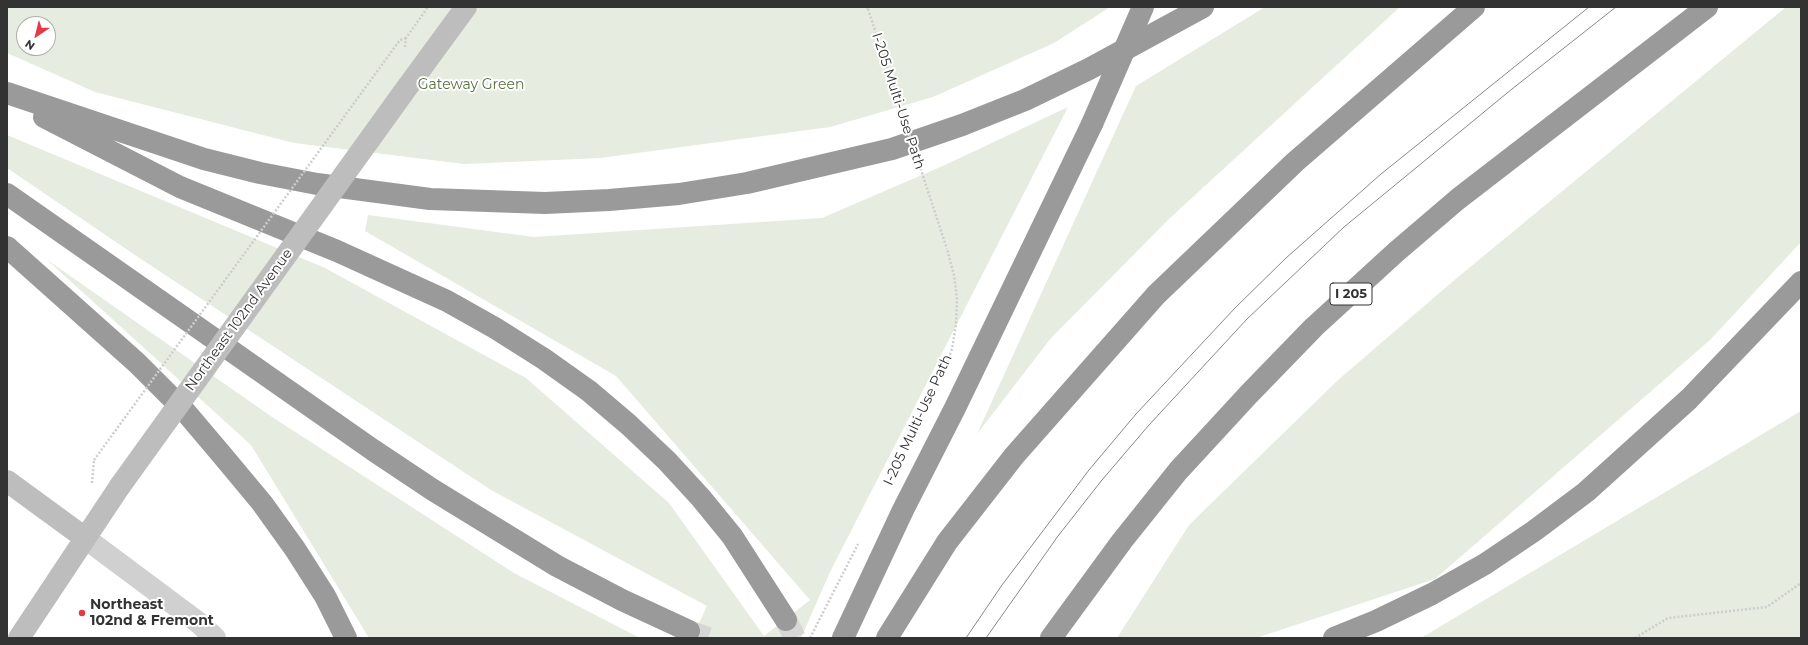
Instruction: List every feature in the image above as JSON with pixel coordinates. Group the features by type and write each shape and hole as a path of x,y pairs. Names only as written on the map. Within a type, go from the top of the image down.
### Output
{"highway":[{"path":"842,638 1092,124 1143,7"},
{"path":"7,93 204,159 260,173 317,184 381,194 458,200 545,203 608,200 679,194 747,183 892,149 962,125 1025,100 1089,69 1203,7"},
{"path":"887,638 948,542 1014,456 1156,295 1295,162 1474,7"},
{"name":"I 205","path":"1051,638 1122,541 1178,471 1249,394 1314,327 1396,252 1458,200 1707,7"},
{"path":"7,98 180,187 337,251 447,301 495,328 544,359 588,391 629,424 682,477 732,536 786,620"},
{"path":"7,194 367,446 433,490 556,566 622,600 689,631"},
{"path":"7,247 137,363 182,409 222,455 262,503 295,549 325,596 346,638"},
{"path":"1334,638 1376,621 1432,594 1485,564 1534,531 1586,492 1689,399 1801,282"}],"main road":[{"name":"Northeast 102nd Avenue","path":"19,638 120,486 466,7"},
{"path":"7,481 85,538"}],"street":[{"path":"85,538 199,622 215,638"}],"path":[{"path":"94,460 400,40 406,38 428,7"},
{"name":"I-205 Multi-Use Path","path":"867,8 947,250 956,293 956,324 952,349 944,371"},
{"path":"810,638 860,540"},
{"path":"1635,638 1668,618 1767,607 1801,583"}],"green space":[{"name":"Gateway Green","path":"7,7 1110,7 1054,43 933,97 830,127 600,158 464,164 294,143 95,92 7,53"},
{"path":"1265,7 1400,7 1170,218 1051,338 977,434 1136,86"},
{"path":"1786,7 1801,7 1801,242 1710,340 1435,579 1256,638 1117,638 1189,525 1338,380 1458,277"},
{"path":"1068,107 830,572 801,638 692,638 707,606 491,490 138,257 7,168 7,135 325,268 526,378 669,503 764,636 810,600 616,376 365,231 368,215 534,237 822,218 945,165"},
{"path":"46,259 272,417 514,573 640,638 369,638 251,445"},
{"path":"1801,411 1801,638 1421,638"}],"tunnel":[{"path":"786,620 795,638"},
{"path":"689,631 708,638"}],"tram line":[{"path":"966,638 1002,585 1089,470 1136,414 1235,308 1286,258 1381,174 1589,7"},
{"path":"986,638 1058,536 1102,480 1149,425 1247,319 1344,227 1512,89 1616,7"}],"place":[{"name":"Northeast 102nd & Fremont","path":"82,613"}]}
